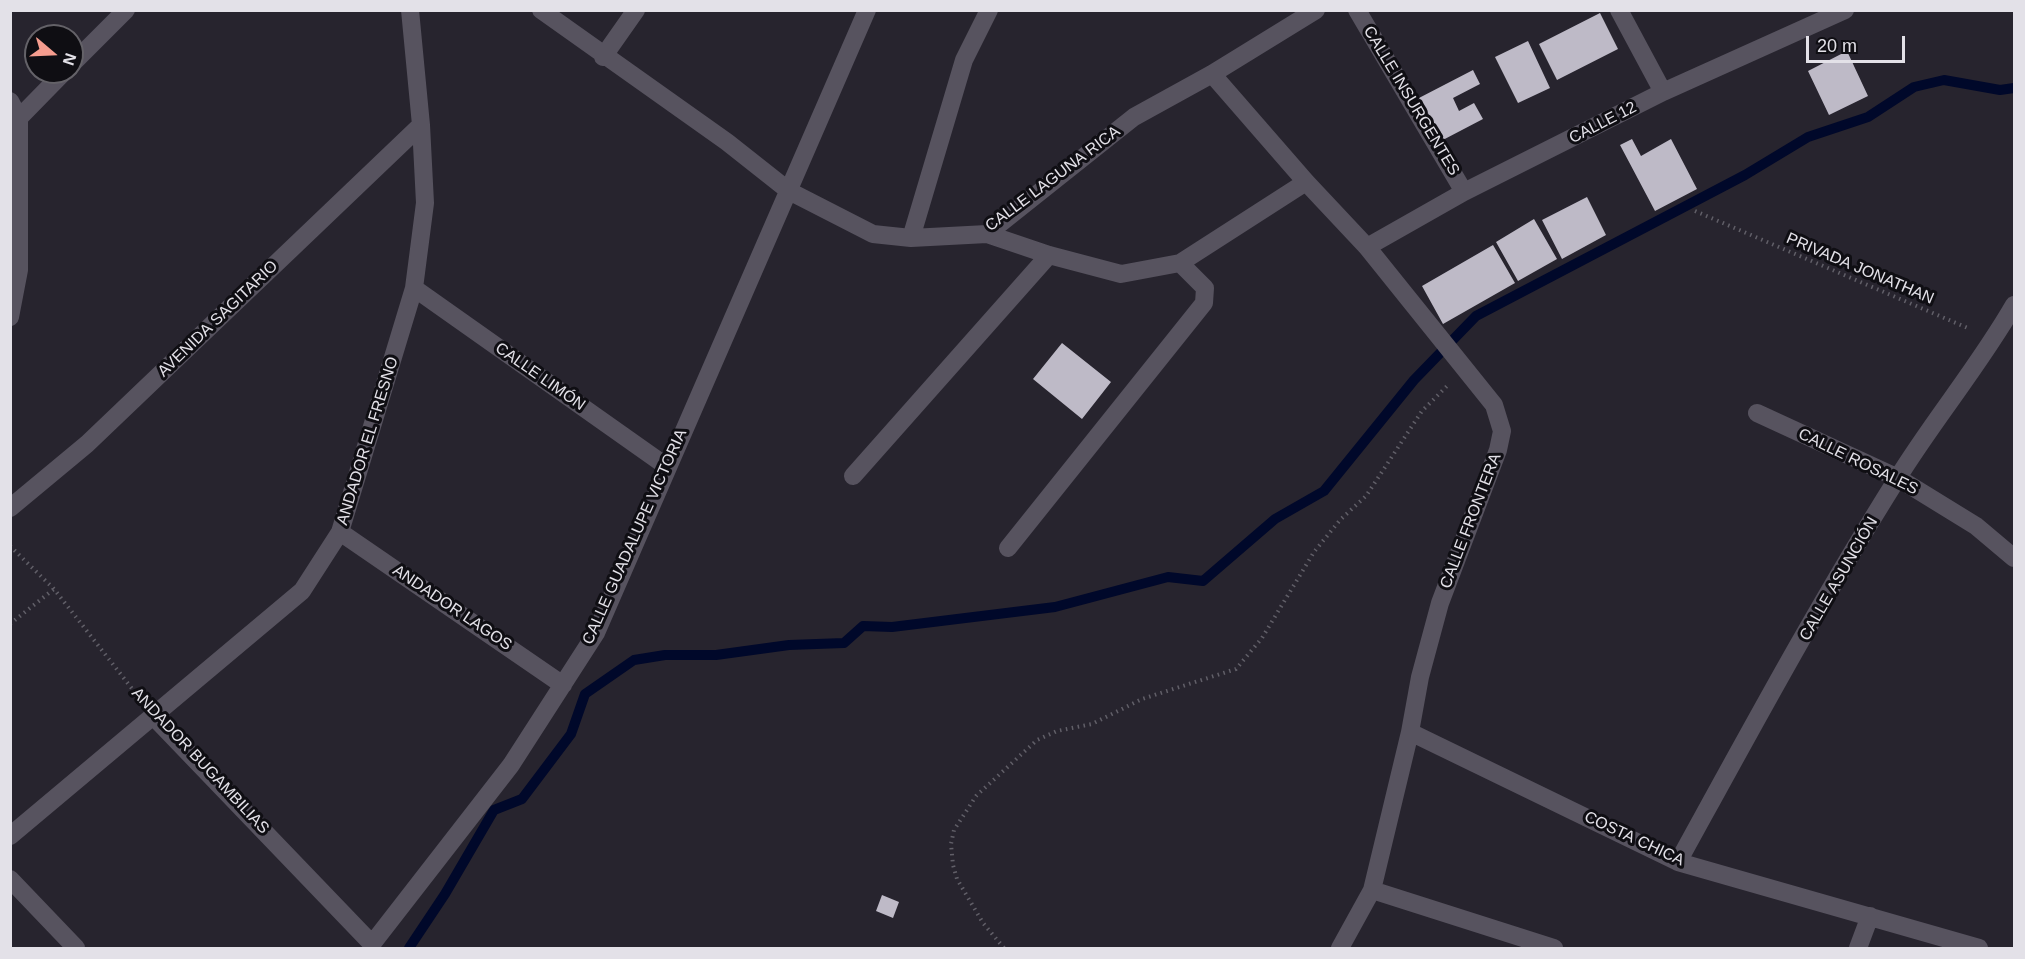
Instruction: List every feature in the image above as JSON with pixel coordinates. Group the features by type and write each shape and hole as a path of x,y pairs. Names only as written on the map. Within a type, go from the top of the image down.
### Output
{"street":[{"path":"84,52 126,10"},
{"name":"ANDADOR EL FRESNO","path":"10,836 302,591 340,532 414,288 425,203 421,125 410,10"},
{"name":"CALLE LAGUNA RICA","path":"541,10 603,57 727,142 789,190 873,234 911,238 987,234 1134,117 1212,74 1316,10"},
{"path":"603,57 636,10"},
{"name":"CALLE GUADALUPE VICTORIA","path":"372,944 511,765 596,633 666,466 867,10"},
{"path":"911,238 964,60 989,10"},
{"name":"CALLE INSURGENTES","path":"1357,10 1464,192"},
{"path":"1619,10 1663,92"},
{"name":"CALLE 12","path":"1367,247 1464,192 1663,92 1834,13"},
{"name":"CALLE FRONTERA","path":"1212,74 1306,182 1367,247 1494,405 1502,431 1498,450 1440,603 1420,677 1410,732 1371,890 1340,948"},
{"path":"10,317 19,270 15,110 49,84"},
{"name":"AVENIDA SAGITARIO","path":"10,508 87,444 421,125"},
{"path":"987,234 1049,255 1121,274 1180,262 1306,182"},
{"path":"854,476 1049,255"},
{"path":"1008,548 1204,303 1205,288 1180,262"},
{"name":"CALLE LIMÓN","path":"414,288 666,466"},
{"name":"CALLE ASUNCIÓN","path":"1678,862 1773,690 1898,478 1994,340 2014,305"},
{"name":"CALLE ROSALES","path":"1757,413 1898,478 1976,526 2014,558"},
{"name":"ANDADOR LAGOS","path":"340,532 563,685"},
{"name":"ANDADOR BUGAMBILIAS","path":"154,717 372,944"},
{"name":"COSTA CHICA","path":"1410,732 1678,862 1979,948"},
{"path":"10,879 76,948"},
{"path":"1371,890 1554,948"},
{"path":"1858,948 1870,916"}],"path":[{"name":"PRIVADA JONATHAN","path":"1695,211 1994,340"},
{"path":"1004,948 973,908 957,879 953,865 951,844 954,830 976,796 1037,740 1057,731 1092,724 1142,699 1236,669 1262,638 1314,552 1340,520 1366,496 1422,411 1464,368"},
{"name":"ANDADOR BUGAMBILIAS","path":"10,546 54,589 154,717"},
{"path":"10,624 54,589"}],"building":[{"path":"1600,13 1618,49 1557,80 1539,44"},
{"path":"1528,41 1550,88 1518,103 1495,57"},
{"path":"1847,51 1868,96 1829,115 1808,71"},
{"path":"1473,70 1480,84 1453,98 1459,111 1474,103 1483,119 1439,142 1417,99"},
{"path":"1632,139 1641,156 1671,139 1697,189 1655,211 1620,145"},
{"path":"1587,197 1606,235 1562,259 1542,220"},
{"path":"1534,219 1557,259 1518,281 1496,242"},
{"path":"1493,245 1515,283 1443,324 1422,286"},
{"path":"1062,343 1111,382 1082,419 1033,379"},
{"path":"882,895 899,902 893,918 876,911"}],"waterway":[{"path":"409,948 445,894 494,810 522,799 571,734 585,694 634,660 665,655 716,655 789,645 844,643 863,626 892,627 1055,607 1168,577 1203,581 1275,519 1324,491 1414,380 1476,316 1745,175 1808,137 1868,117 1914,87 1944,80 2000,90 2014,88"}]}
